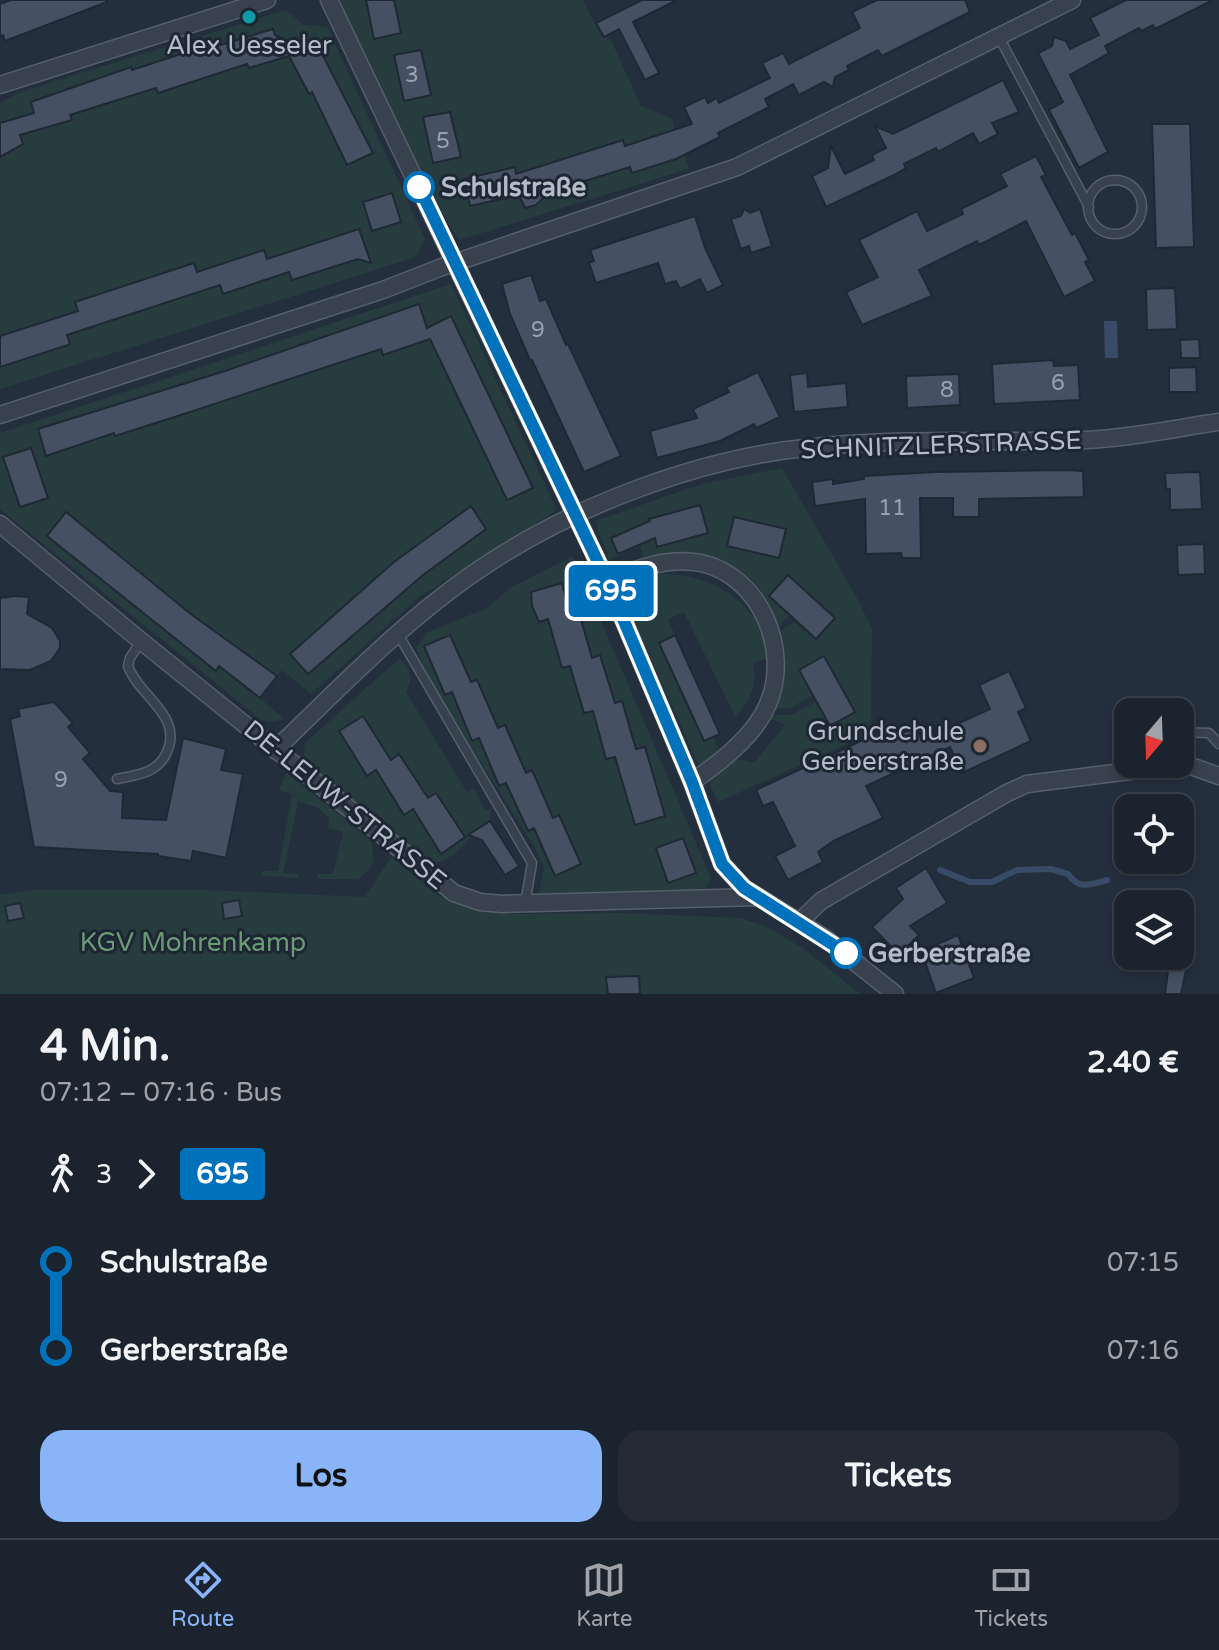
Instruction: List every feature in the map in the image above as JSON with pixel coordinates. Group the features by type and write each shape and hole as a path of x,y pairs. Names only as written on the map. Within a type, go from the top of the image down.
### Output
{"street":[{"path":"0,85 267,0"},
{"path":"329,0 607,581 692,782 722,864 733,878 757,897 846,953 895,994"},
{"path":"0,415 383,290 737,167 1072,0"},
{"name":"SCHNITZLERSTRASSE","path":"398,633 488,563 576,514 633,490 716,465 802,448 865,443 1092,440 1219,422"},
{"name":"DE-LEUW-STRASSE","path":"0,524 438,882 463,897 490,904 757,897"},
{"path":"607,581 659,562 700,563 726,574 743,587 768,621 775,643 777,665 768,706 735,747 692,782"},
{"path":"275,750 398,633"},
{"path":"799,922 821,901 1027,784 1185,764 1217,770"}],"lane":[{"path":"999,37 1089,207 1095,225 1102,231 1120,234 1135,225 1142,208 1137,191 1123,182 1115,181 1099,186 1090,199 1089,207"},
{"path":"398,633 532,863 525,904"},
{"path":"117,779 154,769 167,751 171,738 165,716 130,673 130,658 141,641"},
{"path":"1194,732 1209,733 1219,744"}],"green space":[{"path":"342,0 583,0 602,38 610,38 641,106 671,118 689,169 459,240 443,214 339,4"},
{"path":"286,10 304,25 327,27 425,239 416,257 0,389 0,103 16,94 77,74"},
{"path":"451,284 557,510 419,597 311,694 282,670 260,698 284,719 269,722 260,719 0,509 0,433"},
{"path":"782,468 872,629 871,733 718,802 709,782 733,758 754,763 785,725 769,718 770,715 791,715 817,701 831,725 855,712 824,656 799,670 813,695 790,708 773,709 777,633 795,622 816,639 835,618 788,575 769,596 790,615 775,629 746,582 680,555 644,559 641,546 609,560 595,521 702,484"},
{"path":"573,556 711,878 704,890 537,901 544,867 534,846 423,667 416,647 428,632 485,609 512,587"},
{"path":"659,574 699,579 724,590 745,606 762,627 767,639 768,658 753,663 752,692 735,716 684,612 668,619 675,635 659,643 704,741 714,737 720,756 700,768 621,592"},
{"path":"399,659 410,674 406,692 467,792 473,788 485,809 491,810 490,820 459,849 443,861 434,863 425,862 303,759 305,743"},
{"path":"286,772 372,841 373,863 358,879 318,879 318,874 333,874 343,832 328,828 329,818 317,807 298,802 283,873 299,874 297,878 262,876 262,871 278,871 292,794 279,790"},
{"name":"KGV Mohrenkamp","path":"391,857 440,896 481,911 740,918 767,927 804,949 860,994 0,994 0,895 31,890 206,890 365,897"}],"water":[{"path":"1104,321 1117,321 1118,358 1105,358"}],"building":[{"path":"11,0 107,2 5,41 3,35 0,36 0,4"},
{"path":"366,0 394,0 401,33 374,39"},
{"path":"642,0 677,0 633,22 659,73 645,80 619,29 604,37 596,23"},
{"path":"877,0 965,0 970,12 882,56 878,50 847,66 849,70 835,77 833,87 824,82 799,95 793,84 765,99 769,107 676,159 632,173 630,167 559,189 536,205 525,208 519,195 470,206 464,179 515,167 516,174 623,140 625,146 692,124 684,107 705,97 708,103 717,98 719,103 770,78 762,63 783,53 789,64 860,28 852,12"},
{"path":"1126,0 1213,0 1155,29 1153,25 1141,31 1139,28 1105,46 1109,53 1070,75 1108,152 1079,168 1049,110 1063,102 1038,53 1052,46 1054,37 1066,41 1070,49 1099,35 1090,18"},
{"path":"273,29 275,35 295,45 314,53 320,50 373,153 347,165 312,92 309,94 289,56 249,68 247,64 158,93 156,88 70,115 72,120 20,135 23,144 0,157 0,123 34,113 31,102 131,67 132,70"},
{"path":"421,50 431,95 404,101 394,55"},
{"path":"1003,80 1019,112 992,123 998,134 979,144 973,133 938,152 936,148 904,164 906,168 894,175 826,207 812,176 828,168 831,146 845,174 874,160 872,155 886,148 875,126 893,134"},
{"path":"450,112 461,157 433,163 423,117"},
{"path":"1152,124 1190,124 1194,247 1156,248"},
{"path":"1036,156 1046,175 1041,177 1072,235 1075,233 1089,260 1085,262 1095,281 1064,297 1026,221 919,270 932,296 862,325 846,292 878,277 859,240 917,211 927,231 963,214 961,209 1007,186 1000,174"},
{"path":"392,193 401,222 372,231 363,202"},
{"path":"744,209 750,213 760,209 772,246 751,253 749,246 741,249 731,219 741,216"},
{"path":"695,216 705,248 723,285 707,293 700,279 680,289 676,281 665,284 658,263 596,283 589,263 594,261 590,250"},
{"path":"359,229 371,263 358,259 292,280 289,272 223,294 220,285 67,335 68,345 0,367 0,336 78,311 75,302 194,263 197,272 264,250 267,259"},
{"path":"531,275 540,301 546,299 621,456 584,472 510,314 502,284"},
{"path":"1175,288 1177,329 1147,330 1146,289"},
{"path":"419,304 427,328 451,316 533,488 507,500 430,339 383,355 381,349 46,456 38,429 225,371"},
{"path":"1199,339 1200,358 1181,358 1180,340"},
{"path":"1053,360 1054,366 1078,365 1080,400 994,404 992,364"},
{"path":"1196,367 1197,392 1169,392 1169,368"},
{"path":"758,372 780,417 756,428 754,424 720,441 657,458 650,431 697,418 693,409 729,392 726,387"},
{"path":"807,373 808,387 846,383 848,407 794,412 790,375"},
{"path":"959,374 960,405 907,408 906,376"},
{"path":"31,448 48,498 20,507 3,457"},
{"path":"1083,471 1084,497 979,499 979,517 953,517 953,498 920,498 921,558 902,558 901,553 866,554 865,499 815,506 812,482 833,479 833,484 864,479 864,476 936,472"},
{"path":"1200,472 1202,509 1170,510 1170,489 1166,489 1165,473"},
{"path":"700,505 708,533 657,547 655,538 618,554 611,538 649,519"},
{"path":"471,506 486,529 423,575 308,674 290,654 394,562"},
{"path":"66,512 192,615 277,676 260,698 219,666 216,671 47,536"},
{"path":"734,517 786,529 779,558 727,546"},
{"path":"1204,544 1205,574 1178,575 1177,545"},
{"path":"788,575 835,618 816,639 769,596"},
{"path":"562,583 569,612 578,609 592,658 600,655 615,703 622,701 636,749 645,747 665,816 635,825 615,757 606,759 593,711 584,713 570,666 562,668 548,619 539,622 532,606 531,592"},
{"path":"29,597 27,614 52,628 60,641 60,648 51,661 30,670 0,669 0,598"},
{"path":"450,635 471,682 477,680 498,728 505,725 526,773 532,770 553,818 559,815 581,864 555,876 534,828 528,831 506,783 499,786 479,738 472,741 452,692 445,695 424,646"},
{"path":"675,635 720,734 704,741 659,643"},
{"path":"824,656 855,712 830,726 799,670"},
{"path":"1009,671 1026,708 1018,712 1031,741 962,773 950,747 866,786 883,818 833,841 818,852 823,862 788,880 775,856 795,846 773,802 763,806 756,790 880,732 884,742 911,729 914,736 919,734 922,740 990,709 979,685"},
{"path":"54,702 73,723 68,727 90,753 83,759 110,791 123,792 122,818 166,820 183,738 226,749 221,770 243,774 226,858 193,851 191,861 158,854 34,847 10,719 20,716 18,709"},
{"path":"363,716 391,760 399,754 428,798 436,793 465,837 441,854 413,809 404,815 376,770 367,776 339,731"},
{"path":"490,821 519,866 505,875 482,840 468,835"},
{"path":"683,838 696,873 668,883 656,848"},
{"path":"926,868 947,903 910,926 919,935 899,955 872,927 903,899 896,888"},
{"path":"239,900 242,916 224,919 222,903"},
{"path":"20,903 24,918 8,921 5,906"},
{"path":"958,935 974,978 936,993 921,951"},
{"path":"1168,970 1186,970 1181,994 1165,994"},
{"path":"639,976 640,994 608,994 606,977"}],"waterway":[{"path":"940,870 970,882 992,882 1017,870 1051,869 1068,874 1081,884 1107,880"}],"bus line":[{"name":"695","path":"419,187 607,581 692,782 722,864 744,888 846,953"}],"place":[{"name":"Alex Uesseler","path":"249,17"},
{"name":"Schulstraße","path":"419,187"},
{"name":"Grundschule Gerberstraße","path":"980,746"},
{"name":"Gerberstraße","path":"846,953"}]}
